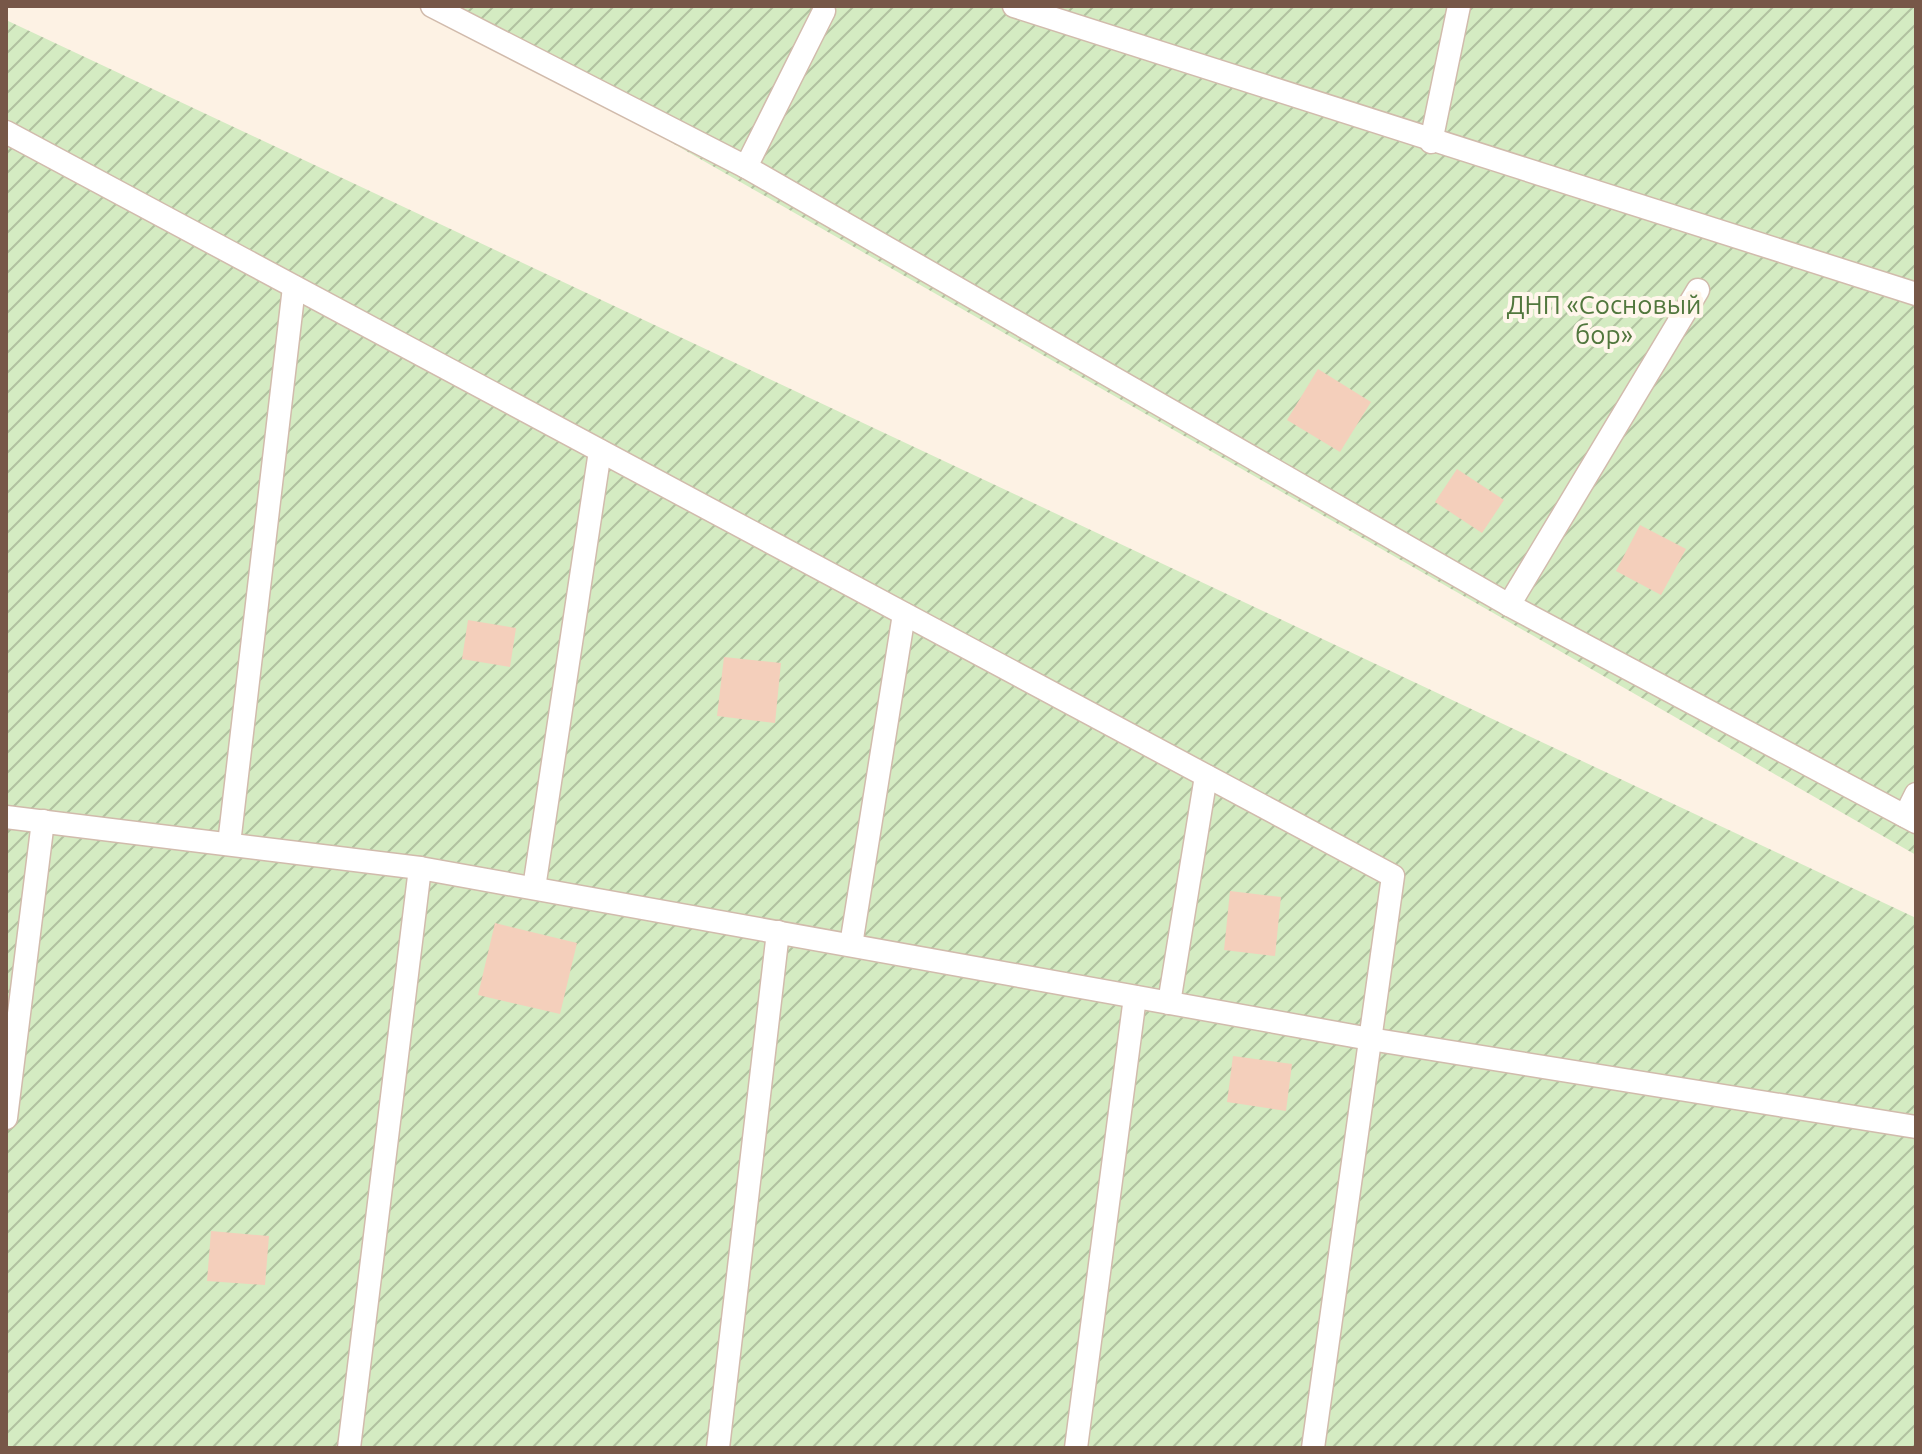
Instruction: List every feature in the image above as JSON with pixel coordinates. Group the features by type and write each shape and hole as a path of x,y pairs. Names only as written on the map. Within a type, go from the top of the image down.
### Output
{"lane":[{"path":"432,6 746,167 1509,605 1910,819 1916,794"},
{"path":"1014,6 1431,142 1916,294"},
{"path":"1431,142 1459,6"},
{"path":"746,167 824,11"},
{"path":"6,132 1393,876 1313,1448"},
{"path":"229,844 294,287"},
{"path":"1509,605 1698,290"},
{"path":"534,888 600,451"},
{"path":"851,945 904,614"},
{"path":"1169,1003 1206,776"},
{"path":"6,817 420,868 1370,1039 1916,1127"},
{"path":"6,1118 43,821"},
{"path":"349,1448 420,868"},
{"path":"718,1448 778,932"},
{"path":"1076,1448 1135,997"}],"green space":[{"name":"ДНП «Сосновый бор»","path":"433,6 1916,6 1916,855"},
{"path":"6,20 1916,918 1916,1448 6,1448"}],"building":[{"path":"1318,369 1371,402 1340,452 1287,420"},
{"path":"1457,469 1504,500 1482,533 1435,502"},
{"path":"1640,525 1686,549 1661,595 1616,571"},
{"path":"468,620 516,628 510,667 462,659"},
{"path":"724,657 781,663 775,723 717,716"},
{"path":"1230,891 1281,897 1275,956 1224,950"},
{"path":"495,923 577,943 560,1014 478,995"},
{"path":"1233,1056 1292,1064 1286,1111 1227,1102"},
{"path":"211,1231 269,1236 265,1285 207,1281"}]}
